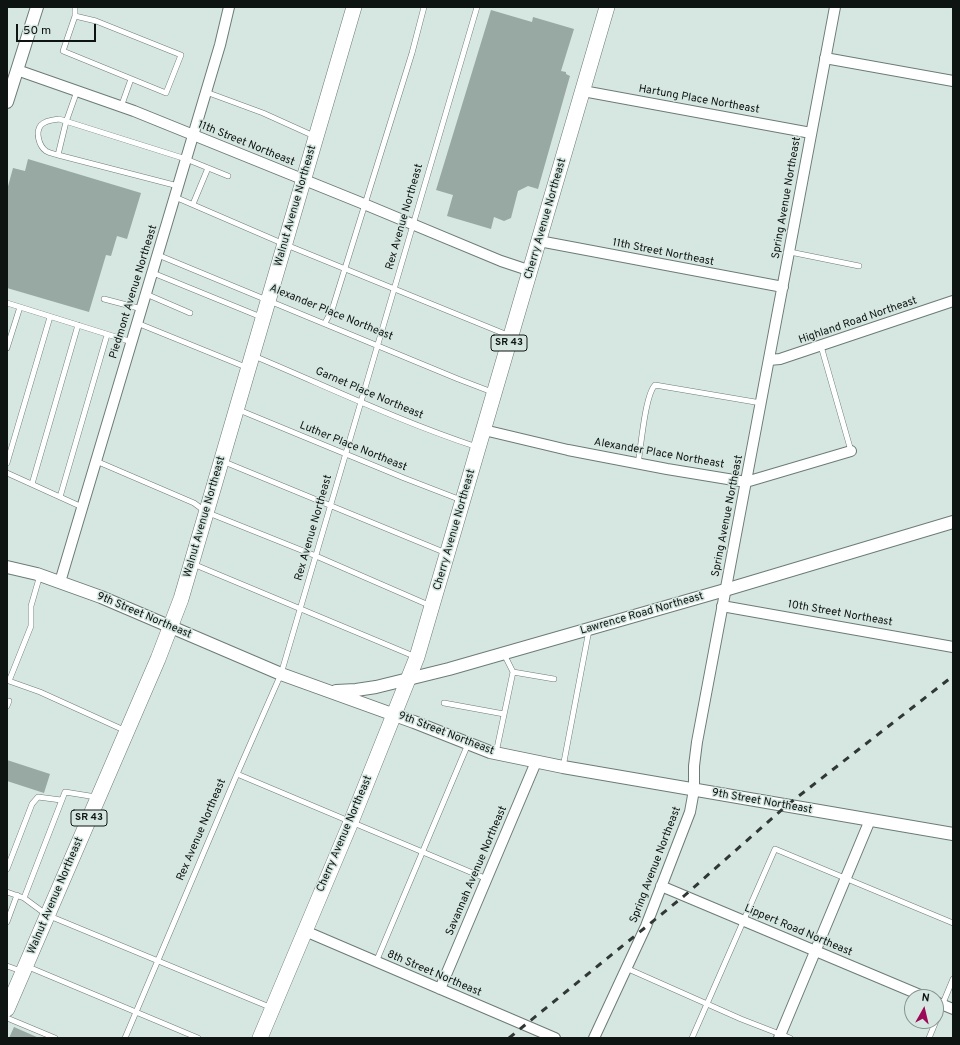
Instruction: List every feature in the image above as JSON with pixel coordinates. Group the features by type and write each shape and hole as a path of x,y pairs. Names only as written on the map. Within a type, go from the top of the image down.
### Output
{"main road":[{"name":"Walnut Avenue Northeast","path":"7,1008 171,627 354,7"},
{"name":"Cherry Avenue Northeast","path":"260,1038 351,822 417,657 607,7"}],"street":[{"path":"7,102 37,7"},
{"name":"Piedmont Avenue Northeast","path":"60,582 220,45 229,7"},
{"name":"Spring Avenue Northeast","path":"594,1038 646,926 690,812 694,790 694,766 697,742 835,7"},
{"path":"825,58 953,81"},
{"name":"11th Street Northeast","path":"17,70 122,107 364,204 501,261 531,271"},
{"name":"Hartung Place Northeast","path":"583,91 812,133"},
{"name":"11th Street Northeast","path":"539,241 782,287"},
{"name":"Highland Road Northeast","path":"769,360 780,359 821,346 953,301"},
{"name":"Alexander Place Northeast","path":"484,430 553,447 638,464 746,482 851,451"},
{"name":"Lawrence Road Northeast","path":"327,691 356,690 409,679 725,590 953,522"},
{"name":"9th Street Northeast","path":"7,567 40,575 101,597 282,674 496,754 694,790 953,834"},
{"name":"10th Street Northeast","path":"722,606 953,647"},
{"name":"Savannah Avenue Northeast","path":"440,989 536,762"},
{"path":"783,1037 815,952 870,820"},
{"name":"Lippert Road Northeast","path":"661,886 905,989"},
{"name":"8th Street Northeast","path":"305,931 555,1038"}],"lane":[{"path":"75,7 75,16 63,51 166,93 181,55 96,21 75,16"},
{"path":"325,323 332,310 412,53 424,7"},
{"name":"Rex Avenue Northeast","path":"125,1038 237,774 282,674 477,7"},
{"path":"122,107 131,79"},
{"path":"58,155 66,122 77,91"},
{"path":"206,92 263,113 316,137"},
{"path":"178,186 46,151 39,142 38,134 41,125 48,120 59,119 186,159 228,176"},
{"path":"193,204 208,168"},
{"path":"175,197 284,244 511,336"},
{"path":"790,252 860,266"},
{"name":"Alexander Place Northeast","path":"158,255 495,393"},
{"path":"152,273 263,318"},
{"path":"146,294 190,313"},
{"path":"104,299 142,309"},
{"path":"7,303 132,342"},
{"path":"7,345 20,307"},
{"path":"7,463 50,316"},
{"name":"Garnet Place Northeast","path":"137,323 361,401 449,438 479,448"},
{"path":"32,484 78,325"},
{"path":"60,497 108,335"},
{"path":"821,346 851,451"},
{"path":"638,464 648,400 652,388 655,385 761,403"},
{"name":"Luther Place Northeast","path":"236,409 463,501"},
{"path":"96,461 194,503 206,512 316,556 432,606"},
{"path":"221,461 448,554"},
{"path":"7,473 82,507"},
{"path":"191,563 417,657"},
{"path":"40,575 31,606 31,626 8,681 40,692 127,731"},
{"path":"563,767 589,629"},
{"path":"496,754 513,672 504,653"},
{"path":"513,672 554,679"},
{"path":"7,701 7,706"},
{"path":"444,702 504,714"},
{"path":"376,962 468,744"},
{"path":"237,774 487,880"},
{"path":"24,898 64,792 98,797"},
{"path":"7,869 32,804 38,797 61,800"},
{"path":"692,1038 775,849 953,923"},
{"path":"7,892 24,898 47,915 273,1008"},
{"path":"7,920 17,895"},
{"path":"7,966 24,968 198,1038"},
{"path":"626,968 741,1020 783,1037"},
{"path":"944,994 953,979"},
{"path":"7,1018 55,1038"}],"building":[{"path":"491,10 532,22 533,17 574,29 561,71 566,72 566,74 570,76 538,189 528,186 518,191 511,218 504,221 494,217 491,229 447,216 453,195 436,190"},
{"path":"28,159 141,193 127,239 117,236 111,256 106,255 89,312 7,288 7,190 13,168 25,171"},
{"path":"7,760 50,774 44,793 7,781"},
{"path":"14,1027 39,1038 9,1038"}],"railway":[{"path":"509,1038 684,896 786,806 953,676"}]}
